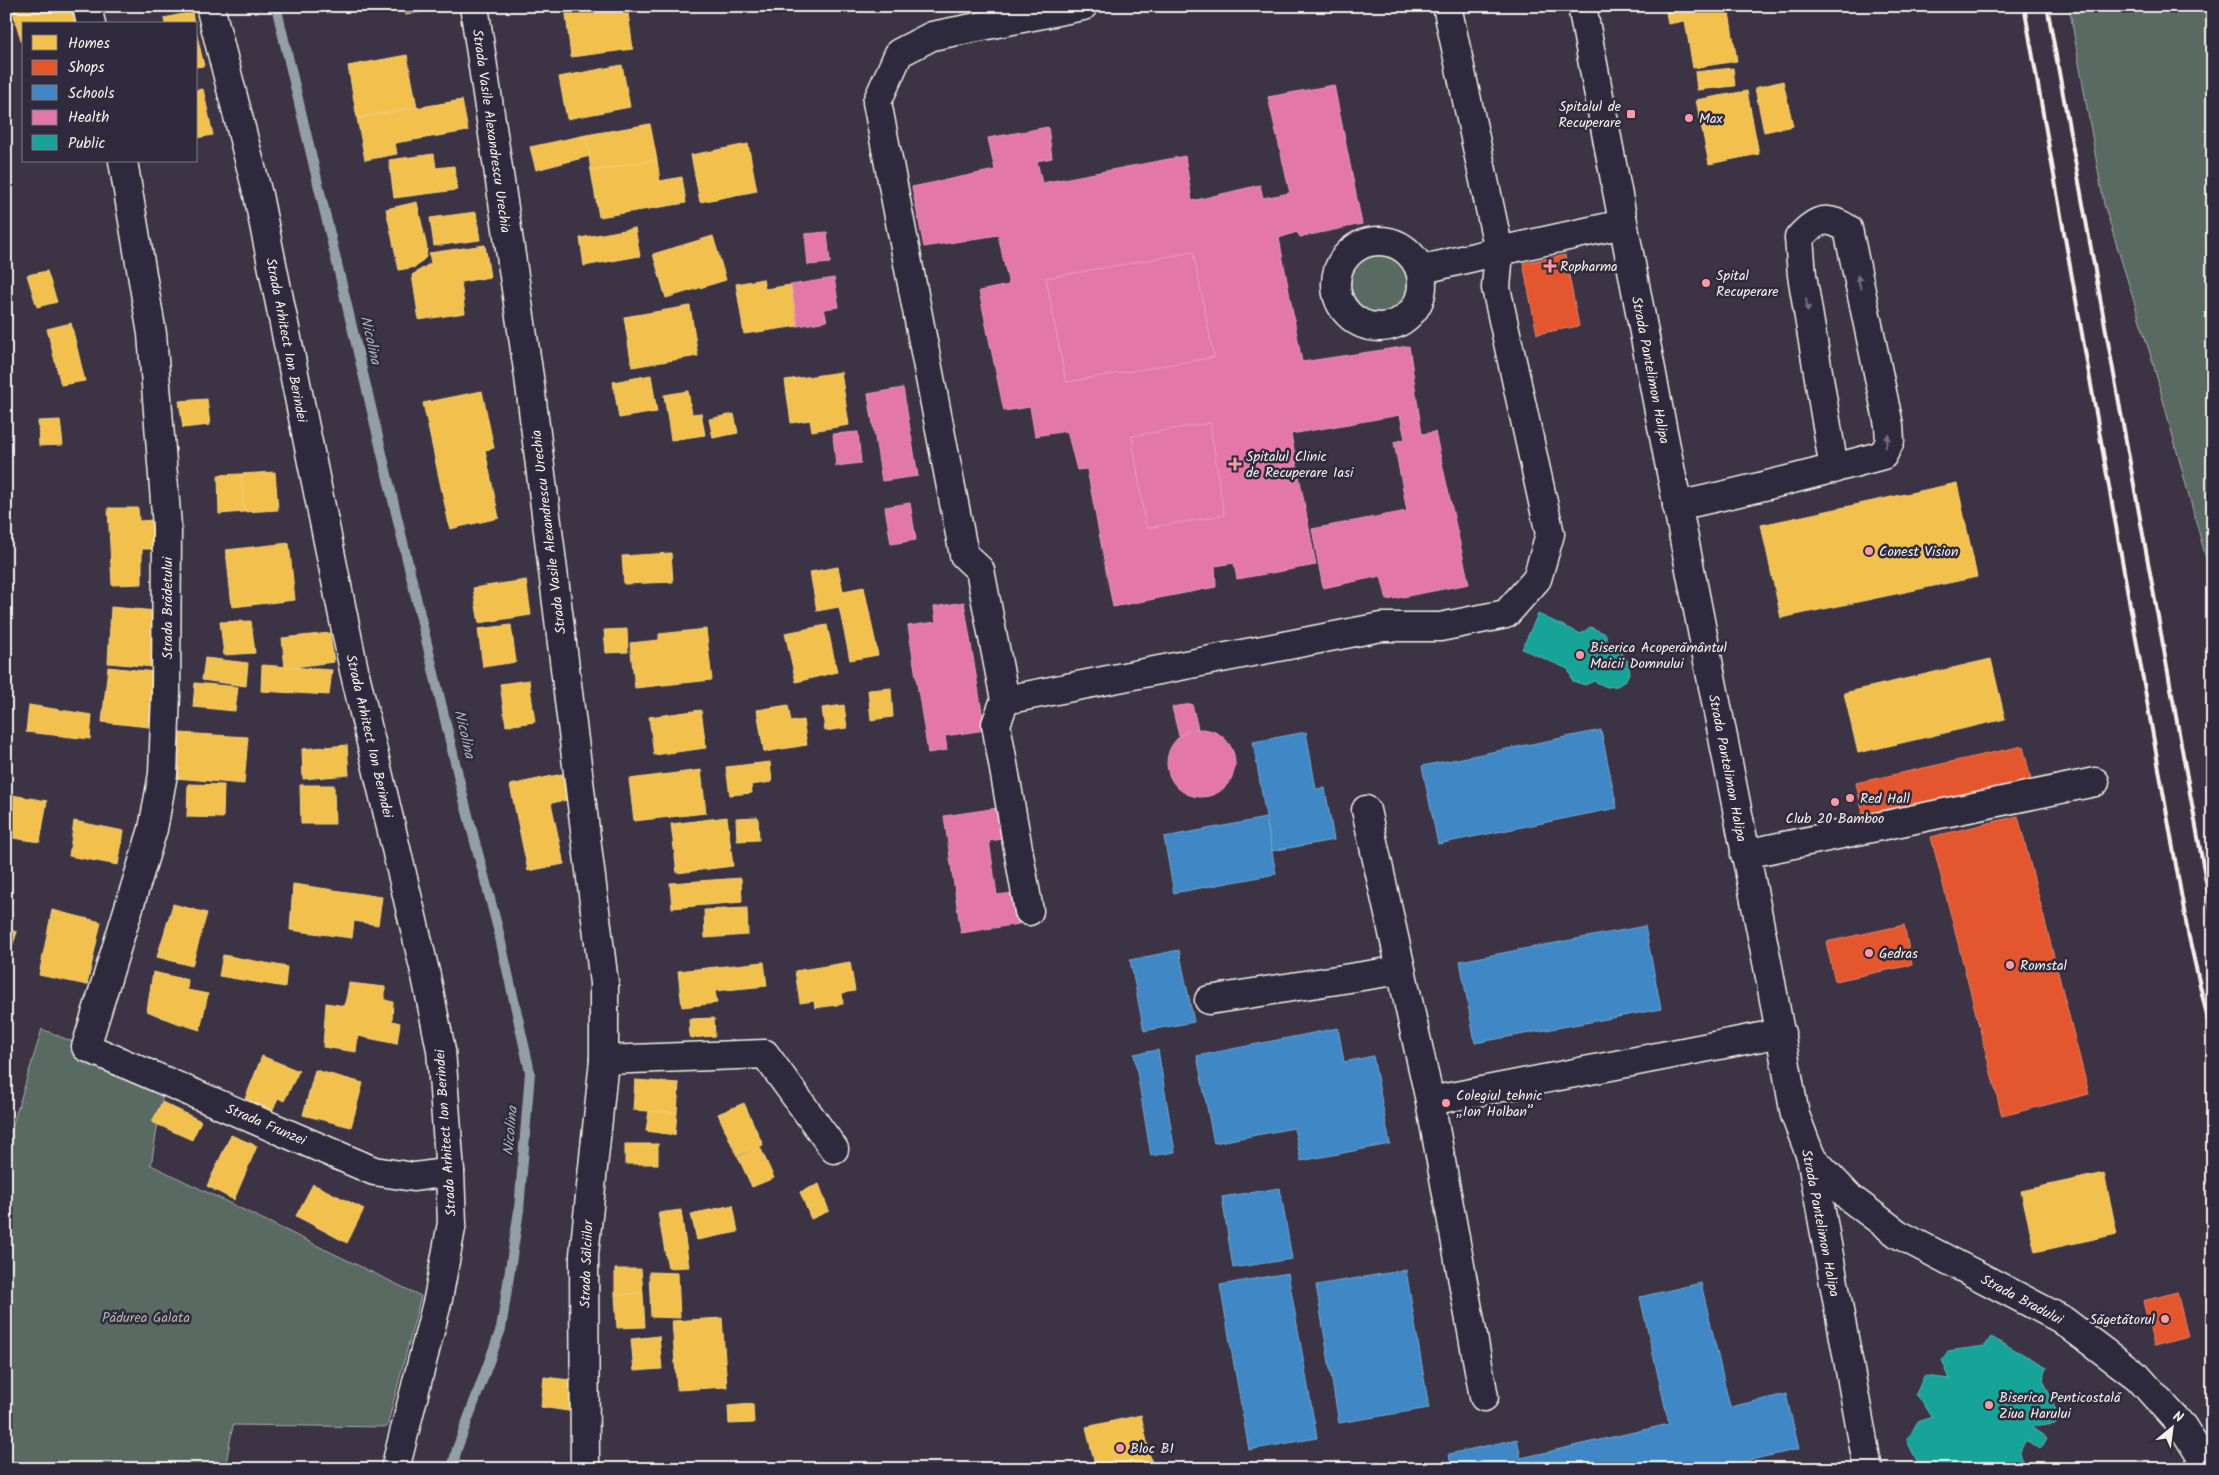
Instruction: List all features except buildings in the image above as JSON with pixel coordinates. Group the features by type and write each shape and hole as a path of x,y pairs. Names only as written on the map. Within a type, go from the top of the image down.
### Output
{"street":[{"path":"87,6 91,22"},
{"name":"Strada Arhitect Ion Berindei","path":"210,6 258,195 354,670 426,976 441,1050 452,1223 438,1299 395,1469"},
{"name":"Strada Vasile Alexandrescu Urechia","path":"474,6 528,377 604,983 604,1060"},
{"path":"1029,911 996,724 1005,700 980,570 964,556 877,102 899,53 932,36 1083,6"},
{"path":"1005,700 1381,627 1440,627 1506,614 1537,579 1550,534 1496,288 1499,251 1447,6"},
{"name":"Strada Pantelimon Halipa","path":"1582,6 1677,506 1781,1033 1795,1114 1811,1157 1868,1469"},
{"name":"Strada Brădetului","path":"86,1048 153,829 162,783 164,756 167,527 152,334 123,162"},
{"path":"1677,506 1766,488 1834,469 1883,455 1890,441 1889,425 1848,229 1835,221 1810,225 1799,238 1802,275 1834,469"},
{"path":"1420,270 1623,224"},
{"path":"1745,854 2095,782"},
{"path":"1366,810 1430,1101 1484,1397"},
{"path":"1209,1000 1401,970"},
{"path":"1430,1101 1781,1033"},
{"name":"Strada Frunzei","path":"86,1048 374,1171 414,1177 450,1172"},
{"path":"604,1060 765,1054 834,1149"},
{"name":"Strada Sălciilor","path":"585,1469 584,1255 604,1060"},
{"name":"Strada Bradului","path":"1811,1157 1850,1198 1898,1234 2061,1319 2138,1377 2182,1426 2209,1469"}],"green space":[{"path":"2069,6 2213,6 2213,584 2153,363 2104,204"},
{"path":"1375,253 1387,253 1398,258 1406,266 1411,277 1409,295 1398,308 1387,313 1375,313 1364,308 1356,300 1351,289 1351,277 1356,266 1364,258"},
{"name":"Pădurea Galata","path":"42,1029 165,1081 151,1165 421,1296 387,1427 233,1425 225,1469 6,1469 6,1147"}],"waterway":[{"name":"Nicolina","path":"276,6 464,800 498,929 530,1072 519,1210 501,1329 457,1449 452,1469"}],"railway":[{"path":"2024,6 2188,933 2213,1042"},
{"path":"2047,6 2213,920"}],"place":[{"name":"Spitalul de Recuperare","path":"1631,114"},
{"name":"Max","path":"1689,118"},
{"name":"Ropharma","path":"1550,266"},
{"name":"Spital Recuperare","path":"1706,283"},
{"name":"Spitalul Clinic de Recuperare Iasi","path":"1235,464"},
{"name":"Conest Vision","path":"1869,551"},
{"name":"Biserica Acoperământul Maicii Domnului","path":"1580,655"},
{"name":"Red Hall","path":"1850,798"},
{"name":"Club 20 Bamboo","path":"1835,802"},
{"name":"Gedras","path":"1869,953"},
{"name":"Romstal","path":"2010,965"},
{"name":"Colegiul tehnic „Ion Holban”","path":"1446,1103"},
{"name":"Săgetătorul","path":"2165,1319"},
{"name":"Biserica Penticostală Ziua Harului","path":"1989,1405"},
{"name":"Bloc B1","path":"1120,1448"}]}
